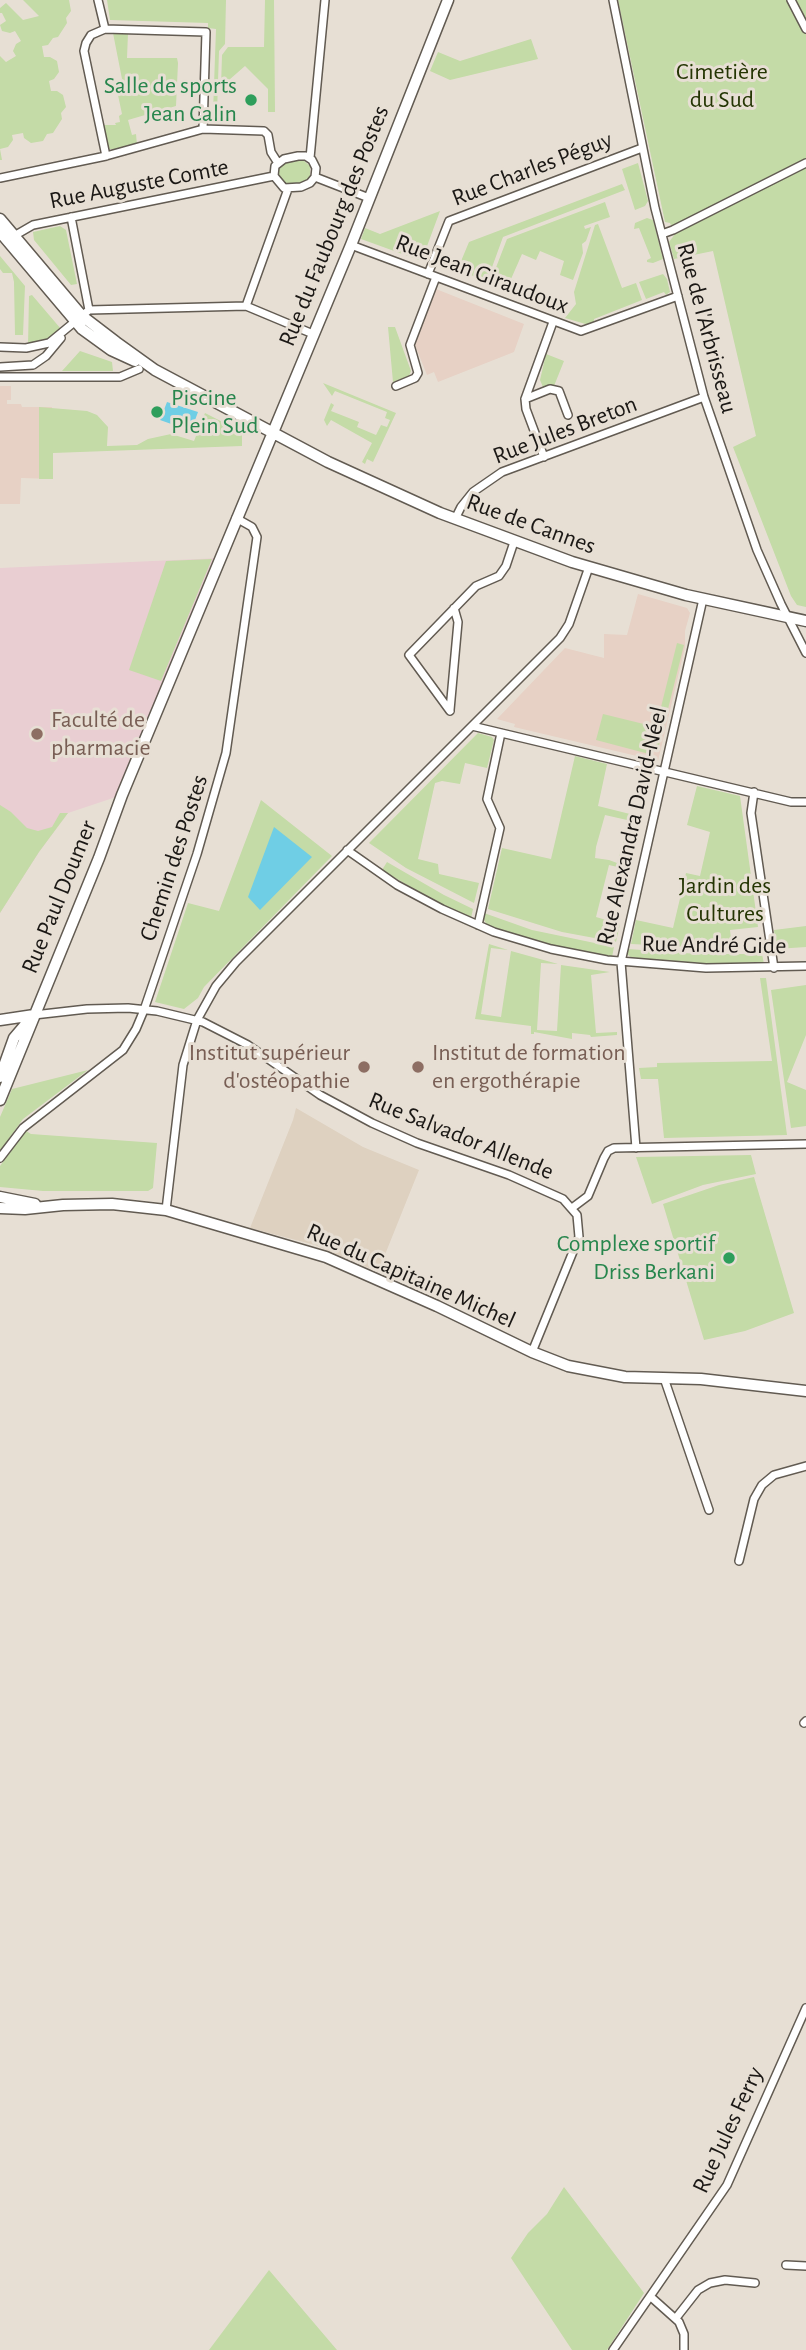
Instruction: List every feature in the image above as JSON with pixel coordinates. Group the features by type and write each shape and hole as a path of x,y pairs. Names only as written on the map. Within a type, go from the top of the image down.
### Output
{"main road":[{"name":"Rue du Faubourg des Postes","path":"236,518 351,246 448,0"},
{"path":"0,219 82,316"},
{"path":"0,232 82,316"},
{"name":"Rue de Cannes","path":"82,316 155,370 381,488 514,542 589,567 703,599 806,621"},
{"name":"Rue Paul Doumer","path":"0,1100 236,518"},
{"path":"0,1020 34,1015"},
{"name":"Rue Paul Doumer","path":"0,1077 14,1038 34,1015"},
{"name":"Rue du Capitaine Michel","path":"0,1197 29,1203 112,1204 166,1210 326,1257 532,1352 561,1364 595,1373 625,1377 701,1379 806,1391"},
{"name":"Rue du Capitaine Michel","path":"0,1208 30,1209 57,1205"}],"street":[{"path":"98,0 105,29"},
{"path":"310,158 298,156 278,163 274,169 275,177 281,186 288,189 306,185 315,177 315,166 310,158 325,0"},
{"name":"Rue de l'Arbrisseau","path":"612,0 642,148 704,397 753,539 806,653"},
{"path":"791,0 806,29"},
{"path":"106,156 84,51 91,35 105,29 206,32 203,129"},
{"path":"0,178 106,156 203,129 264,131 278,163"},
{"name":"Rue Charles Péguy","path":"396,386 415,378 418,373 411,351 412,338 449,221 642,148"},
{"path":"662,234 806,163"},
{"name":"Rue Auguste Comte","path":"14,236 28,226 275,177"},
{"path":"315,177 369,198"},
{"path":"247,306 288,189"},
{"path":"71,217 82,316"},
{"name":"Rue Jean Giraudoux","path":"351,246 576,330 587,330 678,296"},
{"path":"0,347 43,346 82,316 247,306 313,334"},
{"path":"544,457 526,409 525,399 553,322"},
{"path":"0,367 27,367 40,362 65,331"},
{"path":"0,377 120,377 139,369"},
{"path":"525,399 550,389 559,391 568,415"},
{"name":"Rue Jules Breton","path":"455,519 464,503 502,472 704,397"},
{"name":"Chemin des Postes","path":"0,1158 23,1128 122,1050 136,1029 144,1010 208,818 229,733 257,537 252,527 236,518"},
{"path":"454,608 458,622 450,711 409,655 454,608 476,586 499,576 506,566 514,542"},
{"path":"166,1210 181,1075 197,1020 209,997 225,974 564,633 589,567"},
{"name":"Rue Alexandra David-Néel","path":"636,1148 621,962 703,599"},
{"path":"472,726 791,802 806,802"},
{"path":"478,925 500,828 487,799 501,733"},
{"path":"754,792 751,813 774,968"},
{"name":"Rue André Gide","path":"347,850 407,891 478,925 551,949 621,962 706,968 806,966"},
{"name":"Rue Salvador Allende","path":"34,1015 102,1008 144,1010 197,1020 248,1045 320,1095 372,1124 542,1188 564,1199 579,1222 579,1237 532,1352"},
{"path":"572,1208 589,1196 608,1151 614,1148 806,1144"},
{"path":"664,1378 709,1510"},
{"path":"739,1561 754,1499 762,1485 774,1475 806,1466"},
{"name":"Rue Jules Ferry","path":"613,2350 727,2185 806,2008"},
{"path":"786,2265 806,2266"},
{"path":"676,2318 703,2286 724,2280 755,2283"},
{"path":"651,2297 676,2318 684,2334 684,2350"}],"shaded area":[{"path":"436,289 524,324 514,352 438,382 434,372 427,375 415,345"},
{"path":"0,386 11,386 11,400 7,400 7,404 52,407 53,479 21,478 20,504 0,504"},
{"path":"219,558 122,795 68,813 0,913 0,568"},
{"path":"638,594 687,608 690,613 685,631 685,647 658,761 514,727 515,724 497,719 565,648 604,658 604,634 627,635"},
{"path":"296,1108 363,1147 419,1170 378,1272 315,1245 250,1228"}],"green space":[{"path":"23,0 69,0 71,11 66,18 67,23 58,37 42,46 44,57 57,61 59,72 49,81 51,91 63,95 66,107 61,113 62,119 53,133 47,134 43,141 31,143 24,138 23,133 12,135 13,140 8,147 0,149 0,56 6,62 16,56 13,51 21,41 15,31 2,31 0,25 6,21 0,8 6,3 23,20 39,16"},
{"path":"107,0 226,0 225,44 219,51 217,113 213,113 216,29 208,28 208,23 110,20"},
{"path":"265,0 274,0 275,112 268,112 268,89 245,66 221,87 222,55 228,47 264,47"},
{"name":"Cimetière du Sud","path":"618,0 806,0 806,607 797,605 791,596 733,447 756,436 713,251 674,259 669,242 675,234 670,223 665,222"},
{"path":"113,33 128,33 127,58 177,58 178,63 176,106 128,120 132,135 136,134 137,145 123,149 108,149 103,125 116,125 122,114 115,81 122,79"},
{"path":"531,39 538,59 450,80 430,71 438,52 460,61"},
{"path":"303,160 310,166 310,178 295,186 287,186 278,175 279,167"},
{"path":"638,163 648,201 645,206 635,210 622,169"},
{"path":"622,184 625,190 503,237 487,281 444,265 446,261 459,266 469,242"},
{"path":"605,202 610,217 584,226 585,229 591,227 586,241 582,244 583,253 573,280 560,275 564,261 540,251 536,260 522,254 511,279 527,286 523,295 490,283 507,239"},
{"path":"440,211 423,257 419,260 361,239 365,228 380,234"},
{"path":"647,218 653,220 663,259 653,263 647,262 651,258 639,228 634,229 635,223"},
{"path":"598,224 622,288 636,283 642,300 594,319 594,323 589,325 565,318 576,304 574,292 595,225"},
{"path":"60,226 66,230 77,284 71,285 34,240 33,232"},
{"path":"0,256 25,286 23,335 15,335 14,282 12,273 3,273 0,269"},
{"path":"663,274 670,292 646,299 639,282"},
{"path":"32,295 61,329 43,342 28,346 29,296"},
{"path":"388,327 395,327 411,371 409,376 393,382"},
{"path":"80,351 112,362 113,371 62,371"},
{"path":"546,354 564,361 554,386 543,387 540,380"},
{"path":"323,383 396,413 373,462 367,459 365,464 362,462 372,443 331,420 327,426 324,420 331,403 334,405 331,411 359,422 357,427 376,435 381,425 387,427 390,420 385,418 387,412 335,391 332,396"},
{"path":"39,407 87,411 97,415 108,427 107,446 137,445 148,439 171,434 194,441 205,413 242,432 242,446 53,453 53,479 39,479"},
{"path":"212,559 161,681 129,670 166,561"},
{"path":"677,643 684,645 659,745 652,744 649,754 596,740 603,714 656,727"},
{"path":"478,733 494,740 487,768 465,763 460,784 442,781 435,783 418,859 438,864 439,874 479,883 474,903 406,868 369,843"},
{"path":"575,756 607,764 598,806 634,815 628,816 628,820 637,822 634,833 625,831 627,820 605,815 596,847 595,858 617,863 622,853 624,835 633,838 626,869 609,865 596,917 620,924 616,942 562,932 488,909 502,848 551,859"},
{"name":"Jardin des Cultures","path":"697,786 740,796 758,927 730,930 732,949 631,944 636,920 673,928 686,873 700,876 710,832 687,825"},
{"path":"261,800 332,856 204,987 198,998 184,1009 155,1002 188,903 219,911"},
{"path":"0,805 27,828 38,831 52,827 60,813 68,813 0,913"},
{"path":"387,862 473,909 471,918 444,907 382,870"},
{"path":"484,913 532,930 614,947 612,957 520,937 487,925 483,918"},
{"path":"806,926 806,947 776,949 774,930"},
{"path":"489,944 508,950 491,948 481,1014 501,1017 511,951 558,964 541,963 537,1030 557,1031 561,965 610,972 591,975 596,1033 617,1032 617,1035 591,1037 572,1033 572,1039 534,1032 531,1034 531,1026 475,1019"},
{"path":"628,949 698,954 762,954 764,964 708,964 633,959 627,954"},
{"path":"760,978 766,978 787,1135 664,1138 658,1079 641,1079 639,1068 657,1067 657,1063 772,1061"},
{"name":"Jardin des Cultures","path":"806,985 806,1035 787,1082 806,1090 806,1126 791,1128 771,990"},
{"path":"88,1070 23,1119 0,1151 0,1117 12,1089"},
{"path":"26,1131 31,1134 157,1143 153,1188 148,1191 43,1191 0,1187 0,1166"},
{"path":"751,1155 756,1174 703,1185 652,1204 636,1157"},
{"name":"Complexe sportif Driss Berkani","path":"754,1177 794,1313 745,1331 704,1340 663,1204 719,1185"},
{"path":"564,2187 644,2293 607,2350 572,2350 511,2258 528,2233 547,2214"},
{"path":"269,2270 337,2350 209,2350"}],"water":[{"path":"167,402 198,412 191,431 160,420"},
{"path":"274,827 312,857 260,910 248,897"}],"place":[{"name":"Salle de sports Jean Calin","path":"251,100"},
{"name":"Piscine Plein Sud","path":"157,412"},
{"name":"Faculté de pharmacie","path":"37,734"},
{"name":"Institut supérieur d'ostéopathie","path":"364,1067"},
{"name":"Institut de formation en ergothérapie","path":"418,1067"},
{"name":"Complexe sportif Driss Berkani","path":"729,1258"}]}
